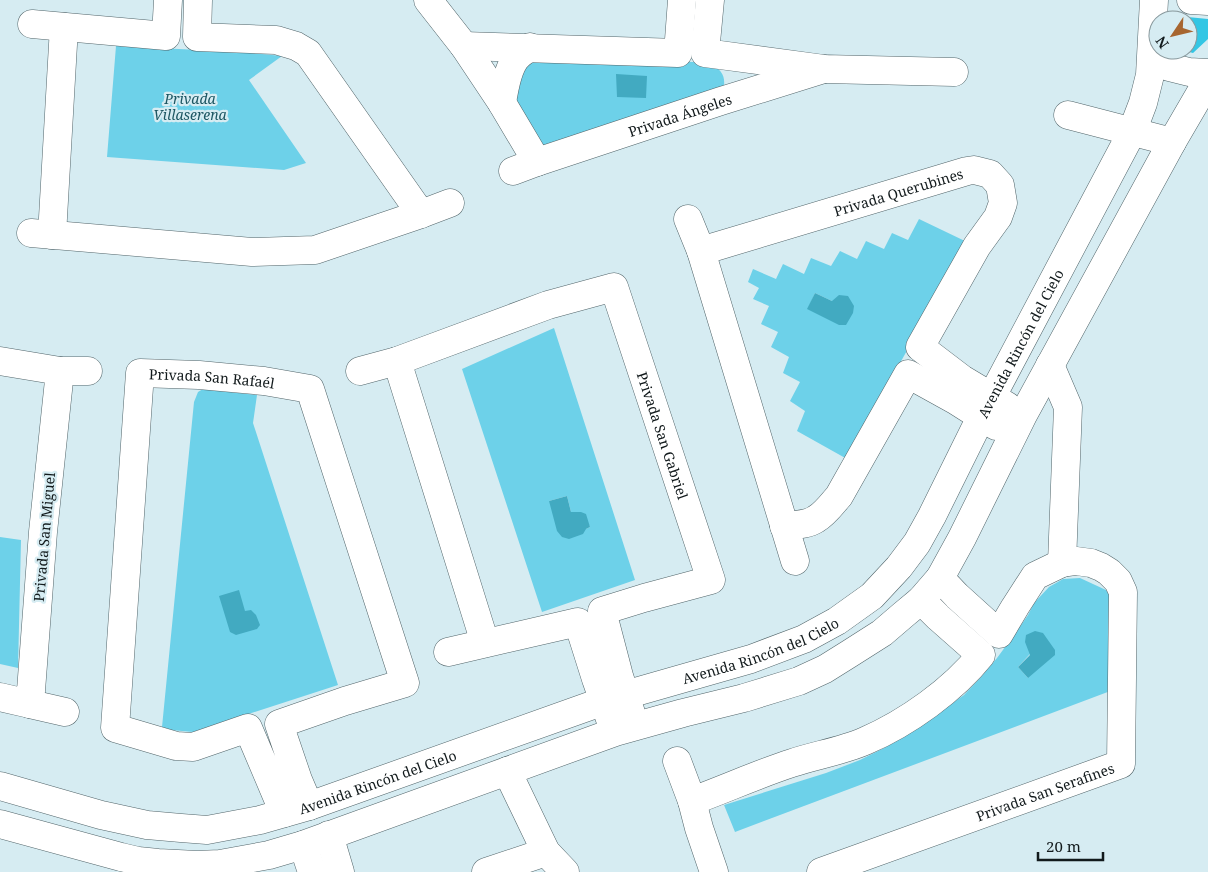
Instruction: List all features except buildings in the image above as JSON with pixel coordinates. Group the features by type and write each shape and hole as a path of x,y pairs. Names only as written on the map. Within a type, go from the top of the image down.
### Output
{"street":[{"path":"32,24 166,36 168,0"},
{"path":"198,0 197,37 276,40 296,46 308,53 421,214"},
{"name":"Privada Ángeles","path":"428,0 464,46 502,103 525,166 721,101 824,70"},
{"path":"464,46 678,53 682,0"},
{"name":"Privada Ángeles","path":"710,0 705,53 824,70 954,72"},
{"path":"1191,0 1208,1"},
{"path":"64,27 42,234 252,252 315,250 450,203"},
{"path":"502,103 511,67 516,58 530,47"},
{"path":"721,101 731,92 731,75 725,55"},
{"name":"Avenida Rincón del Cielo","path":"0,786 101,815 147,825 207,830 260,820 296,810 614,699 751,659 804,639 836,622 872,596 899,567 917,543 986,407 1132,132 1143,103 1152,60"},
{"path":"1158,60 1169,67 1189,72 1208,73"},
{"path":"0,824 138,861 197,865 220,864 269,855 329,836 625,729 744,698 799,681 825,669 882,632 921,600 940,578 1050,365 1208,80"},
{"path":"1068,114 1172,142"},
{"name":"Privada Querubines","path":"701,251 967,170 990,174 1000,186 1003,202 998,216 977,246 920,347 962,380 986,407 1018,426"},
{"path":"688,219 701,251 795,561"},
{"name":"Privada San Gabriel","path":"360,371 397,361 548,305 614,287 711,580 602,611 614,699"},
{"path":"0,360 60,371 88,372"},
{"path":"397,361 485,643"},
{"path":"1050,365 1068,407 1062,563"},
{"name":"Privada San Miguel","path":"30,704 43,532 60,371"},
{"name":"Privada San Rafaél","path":"140,373 245,379 310,389 405,683 344,701 279,724 298,780 296,810 248,728 193,747 176,746 115,728 140,373"},
{"name":"Privada Querubines","path":"784,526 815,520 839,496 908,374 955,400 986,407"},
{"name":"Privada San Serafines","path":"821,872 1121,764 1123,592 1118,581 1109,572 1091,563 1076,561 1062,563 1035,576 999,634 940,578"},
{"path":"692,801 792,763 864,741 891,728 949,689 980,655 921,600"},
{"name":"Privada San Gabriel","path":"448,652 578,622 614,699 625,729"},
{"path":"0,697 65,712"},
{"path":"677,760 714,872"},
{"path":"507,771 546,852 564,872"},
{"path":"329,836 340,872"},
{"path":"303,845 312,872"},
{"path":"486,872 546,852"}],"green space":[{"name":"Privada Villaserena","path":"116,46 241,52 282,56 249,80 306,163 284,170 107,157"},
{"path":"545,53 709,63 723,75 723,93 536,150 502,85"},
{"path":"919,219 967,242 847,459 797,431 805,411 790,401 800,382 783,373 789,357 771,347 778,332 761,324 769,306 753,299 759,288 748,282 753,269 776,279 783,264 804,274 811,258 831,266 840,251 857,259 866,241 884,249 892,233 908,240","holes":["815,293 832,301 808,309"]},
{"path":"554,328 635,580 542,612 462,369","holes":["567,496 571,512 587,521 590,527 586,529 549,501"]},
{"path":"203,389 257,395 253,423 338,685 193,732 171,730 162,727 194,402 198,392"},
{"path":"0,537 21,540 18,668 0,664"},
{"path":"1080,578 1106,590 1118,607 1113,690 735,832 724,805 826,773 860,760 884,748 964,695 997,658 1028,615 1034,603 1049,587 1063,579","holes":["1030,654 1028,678 1018,667"]}],"shaded area":[{"path":"1198,18 1208,19 1208,39 1198,48"},
{"path":"616,74 647,76 646,98 617,97"},
{"path":"815,293 832,301 839,295 848,296 854,306 853,313 846,325 839,325 807,309"},
{"path":"567,496 571,512 586,514 590,527 583,534 569,539 562,537 557,531 549,501"},
{"path":"239,590 245,611 251,610 256,615 260,625 257,629 236,635 230,632 219,596"},
{"path":"1035,631 1043,633 1055,650 1055,655 1028,678 1018,667 1030,655 1025,642 1026,635"}]}
